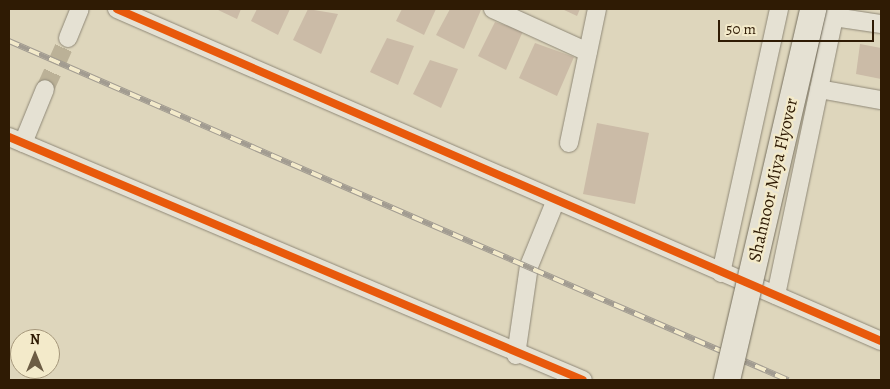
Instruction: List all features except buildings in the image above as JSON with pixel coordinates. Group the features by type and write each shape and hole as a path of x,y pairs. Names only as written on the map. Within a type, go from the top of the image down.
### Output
{"main road":[{"name":"Shahnoor Miya Flyover","path":"728,380 828,12"}],"street":[{"path":"68,38 80,9"},
{"path":"118,9 881,341"},
{"path":"493,9 588,52"},
{"path":"568,143 597,9"},
{"path":"721,273 778,9"},
{"path":"776,295 819,89 828,12 881,24"},
{"path":"45,89 16,140 516,354 582,380"},
{"path":"819,89 881,100"},
{"path":"516,354 529,266 556,200"}],"tunnel":[{"path":"45,89 68,38"}],"railway":[{"path":"9,41 788,380"}],"cycle path":[{"path":"117,9 881,341"},
{"path":"9,137 583,380"}]}
